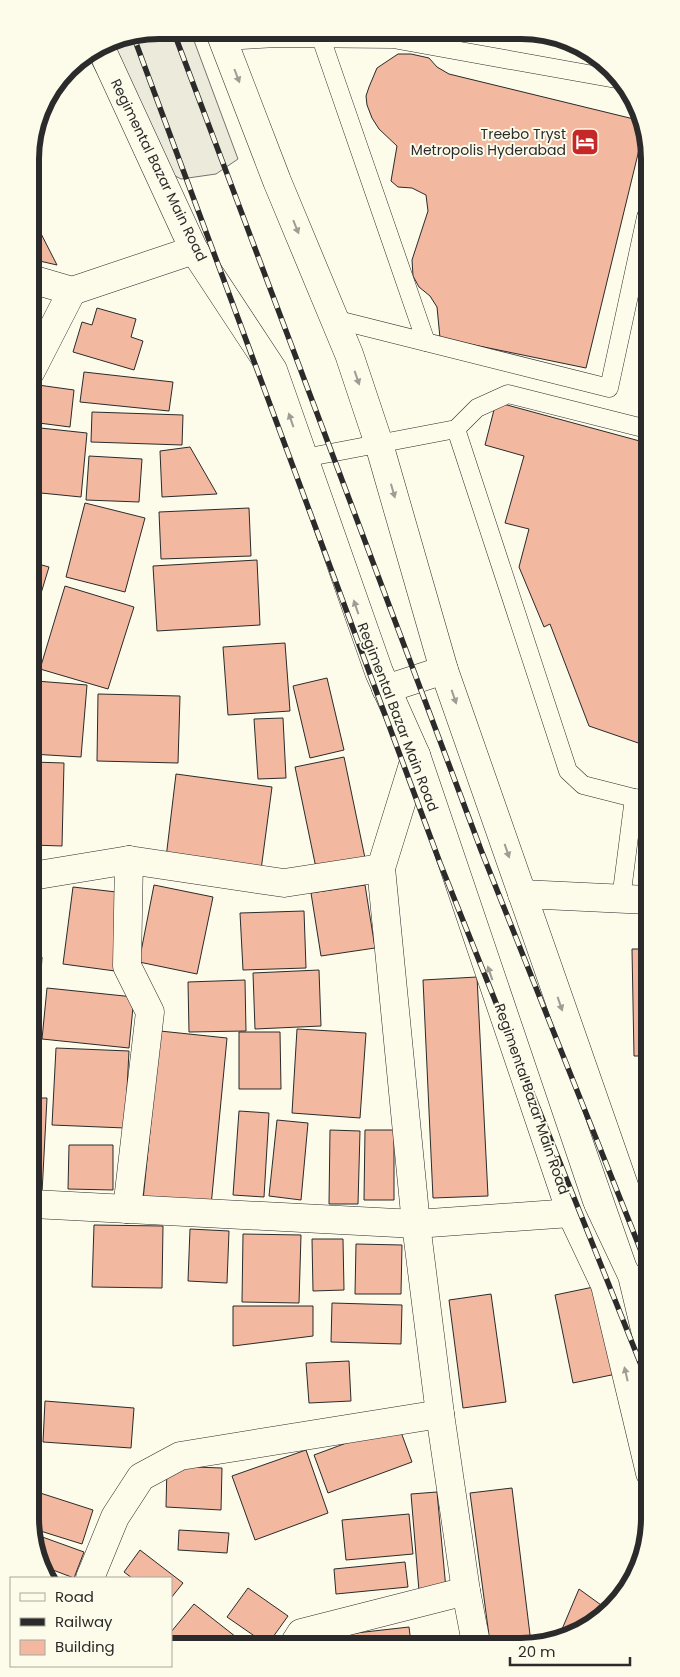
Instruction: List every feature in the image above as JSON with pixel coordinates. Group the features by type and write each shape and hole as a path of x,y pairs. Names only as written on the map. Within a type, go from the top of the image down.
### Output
{"street":[{"path":"223,39 277,181 349,354 379,444 444,670 522,894 641,1217"},
{"name":"Regimental Bazar Main Road","path":"103,53 194,250 273,370 379,672 416,755 571,1213 605,1285 641,1435"},
{"path":"39,282 72,292 194,250"},
{"path":"39,356 72,292"},
{"path":"386,689 444,670"},
{"path":"416,755 381,868 416,1224 440,1414 466,1592 475,1638"},
{"path":"39,875 129,860 284,883 381,868"},
{"path":"127,1209 150,1012 127,966 129,860"},
{"path":"522,894 641,900"},
{"path":"39,1204 416,1224 571,1213"},
{"path":"90,1577 115,1517 141,1477 180,1456 440,1414"},
{"path":"298,1638 301,1633 466,1592"}],"lane":[{"path":"321,39 426,342"},
{"path":"393,39 609,78"},
{"path":"334,319 609,388 641,240"},
{"path":"304,458 456,429 477,408 508,394 641,428"},
{"path":"456,429 568,771 583,785 641,799 621,899"}],"shaded area":[{"path":"193,39 238,159 216,174 181,179 143,159 90,60 113,48 136,41"}],"building":[{"path":"398,54 411,54 429,58 437,67 449,74 634,119 640,145 586,368 440,338 437,307 430,296 419,287 413,276 412,260 428,211 426,195 412,188 398,187 391,181 397,146 379,129 367,105 366,96 377,68"},
{"path":"39,230 57,265 39,261"},
{"path":"97,308 136,319 131,337 143,341 134,370 73,352 82,322 92,325"},
{"path":"84,372 173,382 169,411 80,402"},
{"path":"39,385 74,390 70,427 39,423"},
{"path":"496,402 641,441 641,744 589,726 550,624 544,627 519,567 529,529 505,523 524,456 485,445"},
{"path":"92,412 183,415 182,445 91,442"},
{"path":"39,428 87,433 81,497 39,493"},
{"path":"190,447 217,494 162,497 160,451"},
{"path":"89,456 142,459 139,502 86,500"},
{"path":"85,503 145,518 125,592 66,577"},
{"path":"249,508 251,556 161,559 159,512"},
{"path":"257,560 260,625 157,631 153,566"},
{"path":"39,564 49,567 39,600"},
{"path":"65,586 134,607 108,689 40,669"},
{"path":"285,643 290,711 228,715 223,647"},
{"path":"327,678 344,750 310,758 293,686"},
{"path":"39,681 87,685 81,757 39,754"},
{"path":"98,694 180,696 178,763 97,761"},
{"path":"283,718 286,778 258,779 254,719"},
{"path":"344,757 365,858 316,868 295,767"},
{"path":"39,762 64,763 62,846 39,845"},
{"path":"176,774 272,787 261,870 166,858"},
{"path":"154,885 213,897 197,974 139,962"},
{"path":"365,885 375,948 321,956 311,893"},
{"path":"73,887 125,893 115,971 63,964"},
{"path":"304,911 306,968 243,970 240,913"},
{"path":"632,949 641,949 641,1056 634,1056"},
{"path":"39,957 42,957 39,1006"},
{"path":"319,970 321,1026 255,1029 253,973"},
{"path":"477,977 488,1196 433,1198 423,980"},
{"path":"245,980 246,1031 189,1032 188,982"},
{"path":"47,988 134,997 129,1048 42,1039"},
{"path":"297,1029 366,1033 360,1118 292,1113"},
{"path":"160,1031 227,1038 211,1206 143,1200"},
{"path":"239,1032 280,1032 281,1089 239,1089"},
{"path":"56,1048 129,1051 125,1128 52,1125"},
{"path":"39,1098 47,1098 42,1193 39,1193"},
{"path":"239,1111 269,1113 264,1197 233,1195"},
{"path":"277,1120 308,1123 301,1200 269,1196"},
{"path":"330,1130 360,1131 358,1204 329,1204"},
{"path":"365,1130 394,1130 394,1200 364,1200"},
{"path":"69,1145 113,1145 113,1190 68,1189"},
{"path":"94,1225 163,1226 162,1288 92,1287"},
{"path":"190,1229 229,1231 227,1283 188,1281"},
{"path":"243,1234 301,1235 299,1303 242,1302"},
{"path":"312,1239 343,1239 344,1290 313,1291"},
{"path":"356,1244 402,1245 401,1294 355,1294"},
{"path":"603,1285 621,1373 573,1383 555,1295"},
{"path":"491,1294 506,1402 463,1408 449,1300"},
{"path":"332,1303 402,1305 401,1344 331,1342"},
{"path":"233,1306 313,1306 313,1336 233,1346"},
{"path":"349,1361 351,1401 309,1403 306,1363"},
{"path":"45,1401 134,1408 131,1448 43,1442"},
{"path":"398,1424 412,1462 328,1493 314,1455"},
{"path":"306,1450 328,1513 255,1540 232,1476"},
{"path":"167,1466 222,1468 221,1510 166,1507"},
{"path":"512,1488 530,1637 489,1638 470,1493"},
{"path":"437,1492 446,1589 419,1591 411,1494"},
{"path":"39,1493 93,1510 82,1544 40,1531"},
{"path":"409,1514 413,1554 346,1560 342,1520"},
{"path":"179,1530 229,1533 227,1553 178,1550"},
{"path":"41,1536 84,1552 74,1577 51,1569"},
{"path":"140,1550 183,1583 172,1597 172,1577 131,1577 124,1572"},
{"path":"405,1562 408,1587 336,1594 334,1569"},
{"path":"248,1588 288,1616 272,1638 257,1638 227,1617"},
{"path":"579,1589 602,1606 588,1618 561,1631"},
{"path":"194,1604 237,1638 172,1638 172,1631"},
{"path":"409,1627 410,1638 347,1638 347,1634"}],"railway":[{"path":"176,39 481,850 641,1251"},
{"path":"135,41 440,863 641,1365"}],"place":[{"name":"Treebo Tryst Metropolis Hyderabad","path":"585,142"}]}
